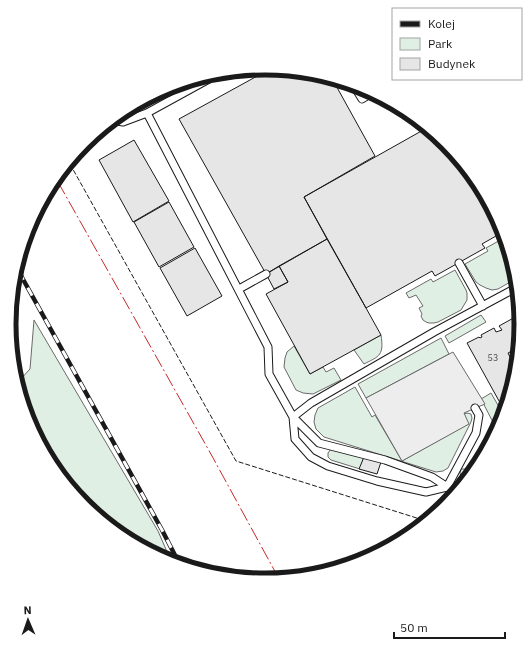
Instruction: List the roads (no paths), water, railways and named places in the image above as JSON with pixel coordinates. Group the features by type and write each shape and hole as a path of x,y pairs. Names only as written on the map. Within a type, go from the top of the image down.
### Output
{"lane":[{"path":"120,121 123,122 147,112 202,83"},
{"path":"359,93 362,99 366,97"},
{"path":"147,112 268,347 268,374 293,418 319,442 385,460 432,477 451,489"},
{"path":"459,263 483,306"},
{"path":"239,289 266,274"},
{"path":"293,418 311,402 434,332 512,291"},
{"path":"293,418 295,439 311,457 328,466 377,481 426,492 447,487 476,433 479,415 475,408"}],"railway":[{"path":"21,275 175,556"}]}
